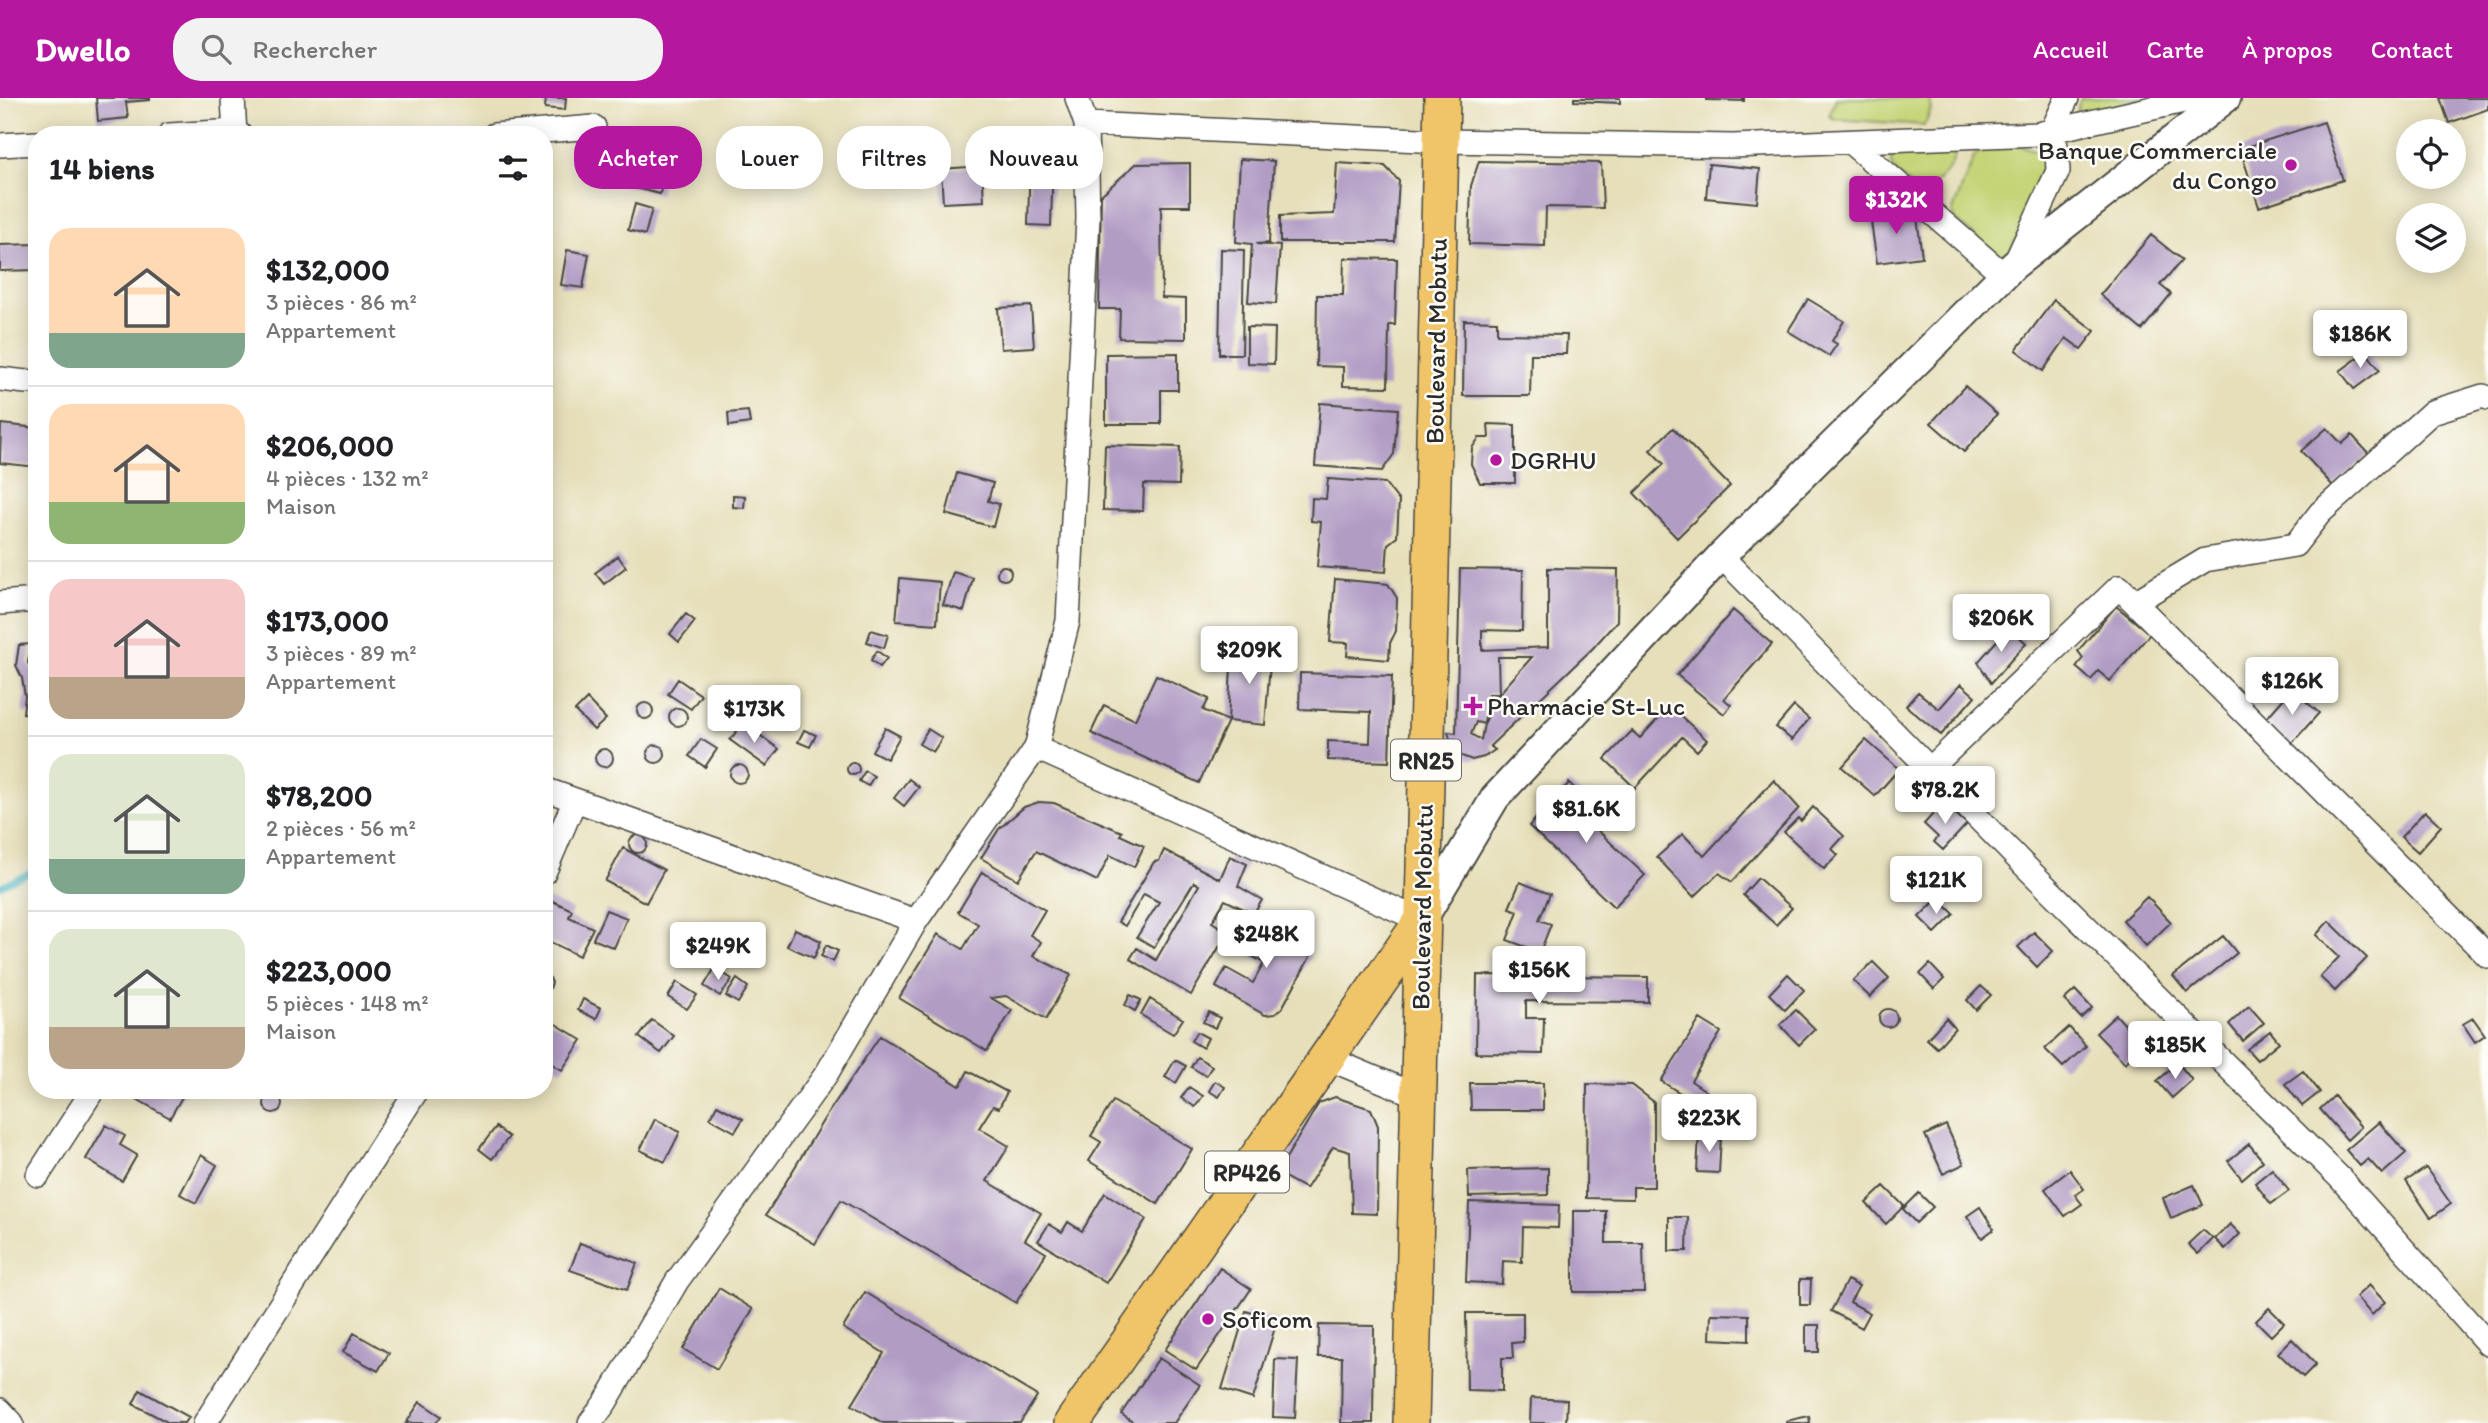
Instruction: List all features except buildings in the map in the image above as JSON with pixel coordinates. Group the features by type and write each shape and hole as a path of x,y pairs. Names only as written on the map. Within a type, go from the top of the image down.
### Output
{"main road":[{"name":"Boulevard Mobutu","path":"1411,1423 1441,98"},
{"name":"RP426","path":"1072,1423 1422,921"}],"street":[{"path":"233,98 236,126"},
{"path":"590,1423 677,1281 827,1073 916,921 1036,748 1068,621 1088,218 1086,124 1077,98"},
{"path":"2009,270 2057,171 2057,150 2052,131 2067,98"},
{"path":"1086,124 1441,141 1733,146 2038,134 2197,98"},
{"path":"1036,748 1422,921 1495,798 1721,556 2009,270 2226,98"},
{"path":"553,130 574,129"},
{"path":"1850,142 2009,270"},
{"path":"0,145 28,143"},
{"path":"0,379 28,382"},
{"path":"2135,603 2205,560 2295,545 2320,513 2432,412 2483,396 2488,398"},
{"path":"1721,556 1930,769 2340,1178 2488,1344"},
{"path":"1930,769 2119,587 2488,956"},
{"path":"0,603 28,601"},
{"path":"553,793 916,921"},
{"path":"553,852 574,802"},
{"path":"1327,1058 1418,1096"},
{"path":"38,1175 87,1099"},
{"path":"205,1423 410,1099"},
{"path":"0,1410 12,1423"}],"green space":[{"path":"1836,98 1928,98 1931,108 1924,125 1835,119 1829,116"},
{"path":"2081,98 2145,98 2074,118"},
{"path":"2018,145 2043,153 2045,161 2022,228 2009,254 2000,257 1955,219 1952,213 1974,157 1982,149"},
{"path":"1956,150 1943,177 1918,192 1900,176 1891,161 1891,155"}],"waterway":[{"path":"0,886 28,874"}],"place":[{"name":"Banque Commerciale du Congo","path":"2291,165"},
{"name":"DGRHU","path":"1496,460"},
{"name":"Pharmacie St-Luc","path":"1473,706"},
{"name":"Soficom","path":"1208,1319"}]}
